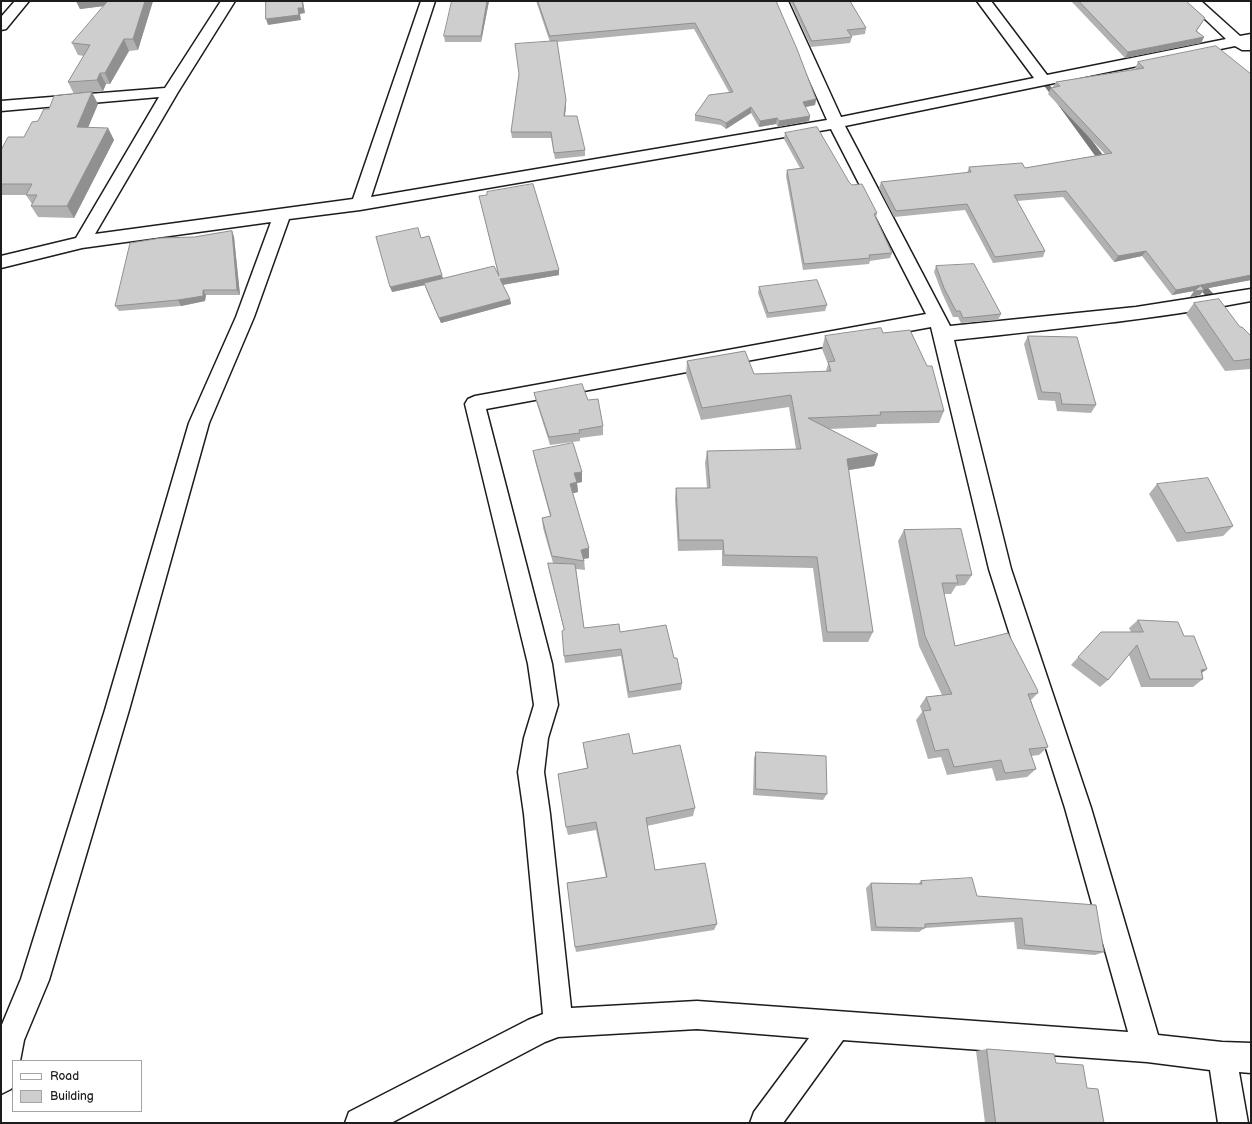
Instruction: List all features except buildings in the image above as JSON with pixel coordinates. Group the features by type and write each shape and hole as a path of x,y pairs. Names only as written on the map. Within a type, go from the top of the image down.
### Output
{"street":[{"path":"1,26 22,1"},
{"path":"82,242 170,92 228,1"},
{"path":"360,204 428,1"},
{"path":"781,1 836,123 941,327 1000,569 1078,808 1147,1048"},
{"path":"984,1 1042,80"},
{"path":"1193,1 1246,43"},
{"path":"1,262 82,242 360,204 836,123 1042,80 1246,43"},
{"path":"1,106 170,92"},
{"path":"1,1079 10,1040 35,980 112,725 199,423 244,317 282,214"},
{"path":"558,1023 537,814 531,772 536,738 546,705 540,664 475,404 941,327 1087,319 1216,302 1251,295"},
{"path":"360,1123 538,1030 558,1023 697,1015 1147,1048 1222,1057 1251,1058"},
{"path":"765,1123 836,1025"},
{"path":"1222,1057 1233,1123"}],"waterway":[{"path":"1043,80 1107,166"},
{"path":"1196,279 1218,305"}]}
